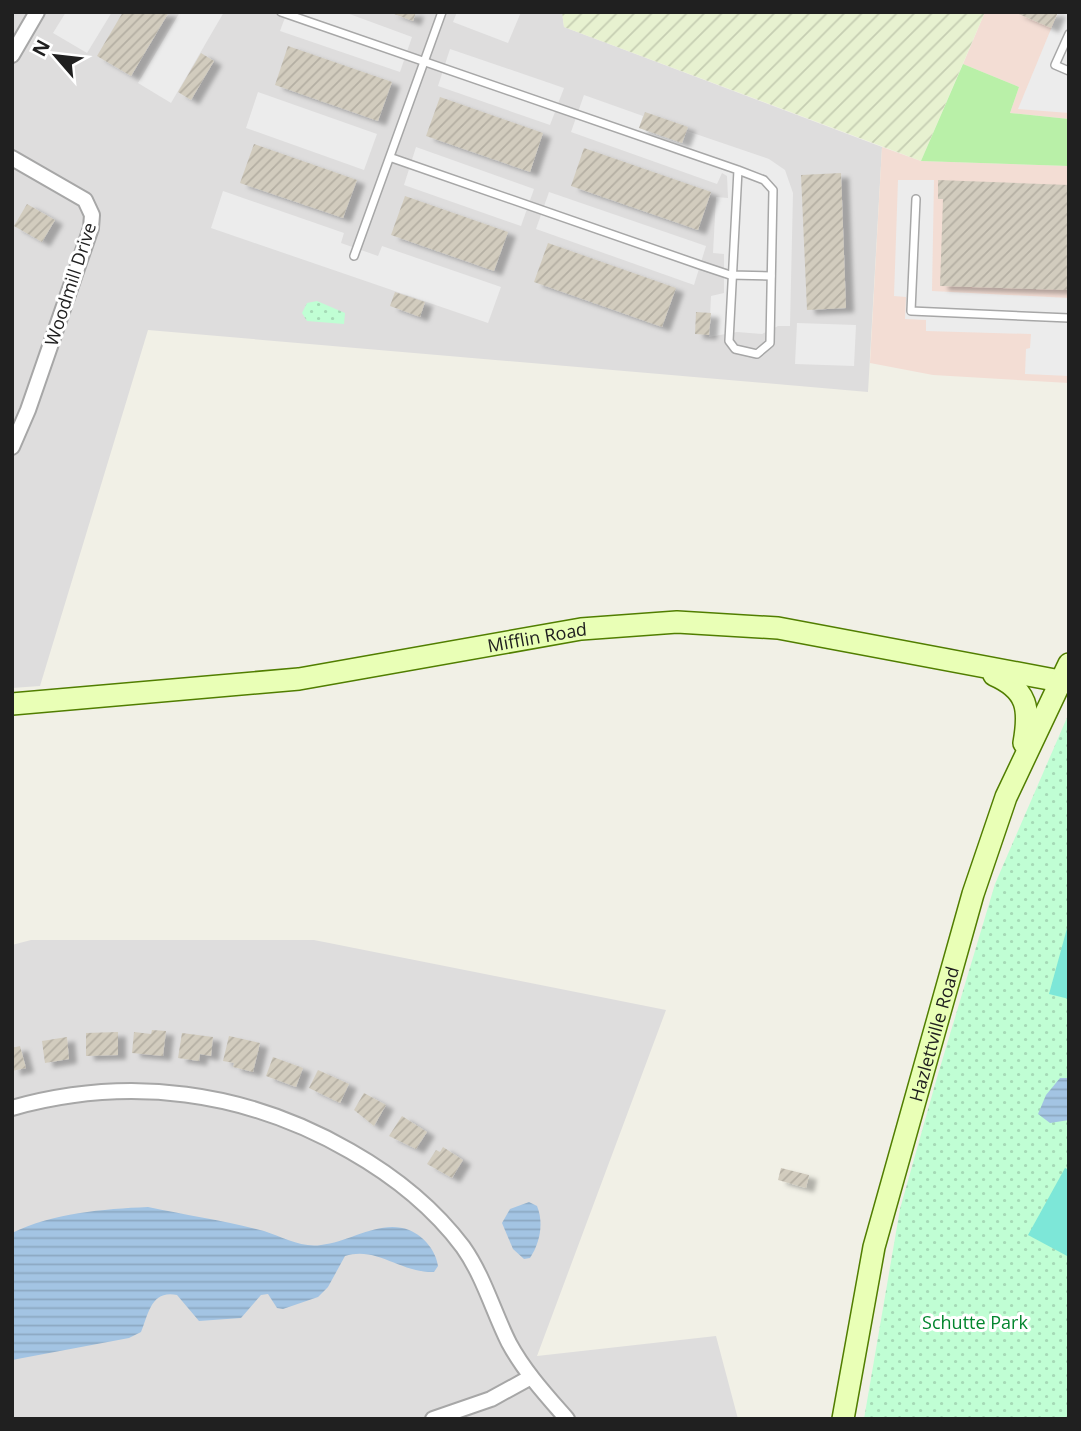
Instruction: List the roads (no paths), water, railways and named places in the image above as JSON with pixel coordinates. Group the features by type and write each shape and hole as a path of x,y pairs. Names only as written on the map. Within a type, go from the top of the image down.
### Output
{"main road":[{"name":"Mifflin Road","path":"12,704 228,687 323,676 582,629 651,622 705,622 778,628 973,666 1066,676"},
{"path":"973,666 1009,682 1021,694 1027,718 1020,762"},
{"name":"Hazlettville Road","path":"843,1419 882,1214 973,894 1020,762 1066,676"}],"street":[{"path":"12,55 37,12"},
{"name":"Woodmill Drive","path":"12,158 85,200 92,215 87,241 13,442"},
{"path":"12,1108 88,1093 184,1093 246,1105 335,1142 407,1189 446,1226 473,1262 510,1345 531,1377 567,1419"},
{"path":"433,1419 482,1403 531,1377"}],"lane":[{"path":"281,12 425,61 738,170 764,180 773,190 770,343 757,354 746,354 735,349 729,341 730,275 738,170"},
{"path":"354,257 392,158 442,12"},
{"path":"1069,34 1055,65 1069,71"},
{"path":"392,158 730,275 771,276"},
{"path":"916,199 911,311 1069,318"}],"park label":[{"name":"Schutte Park","path":"975,1322"}]}
